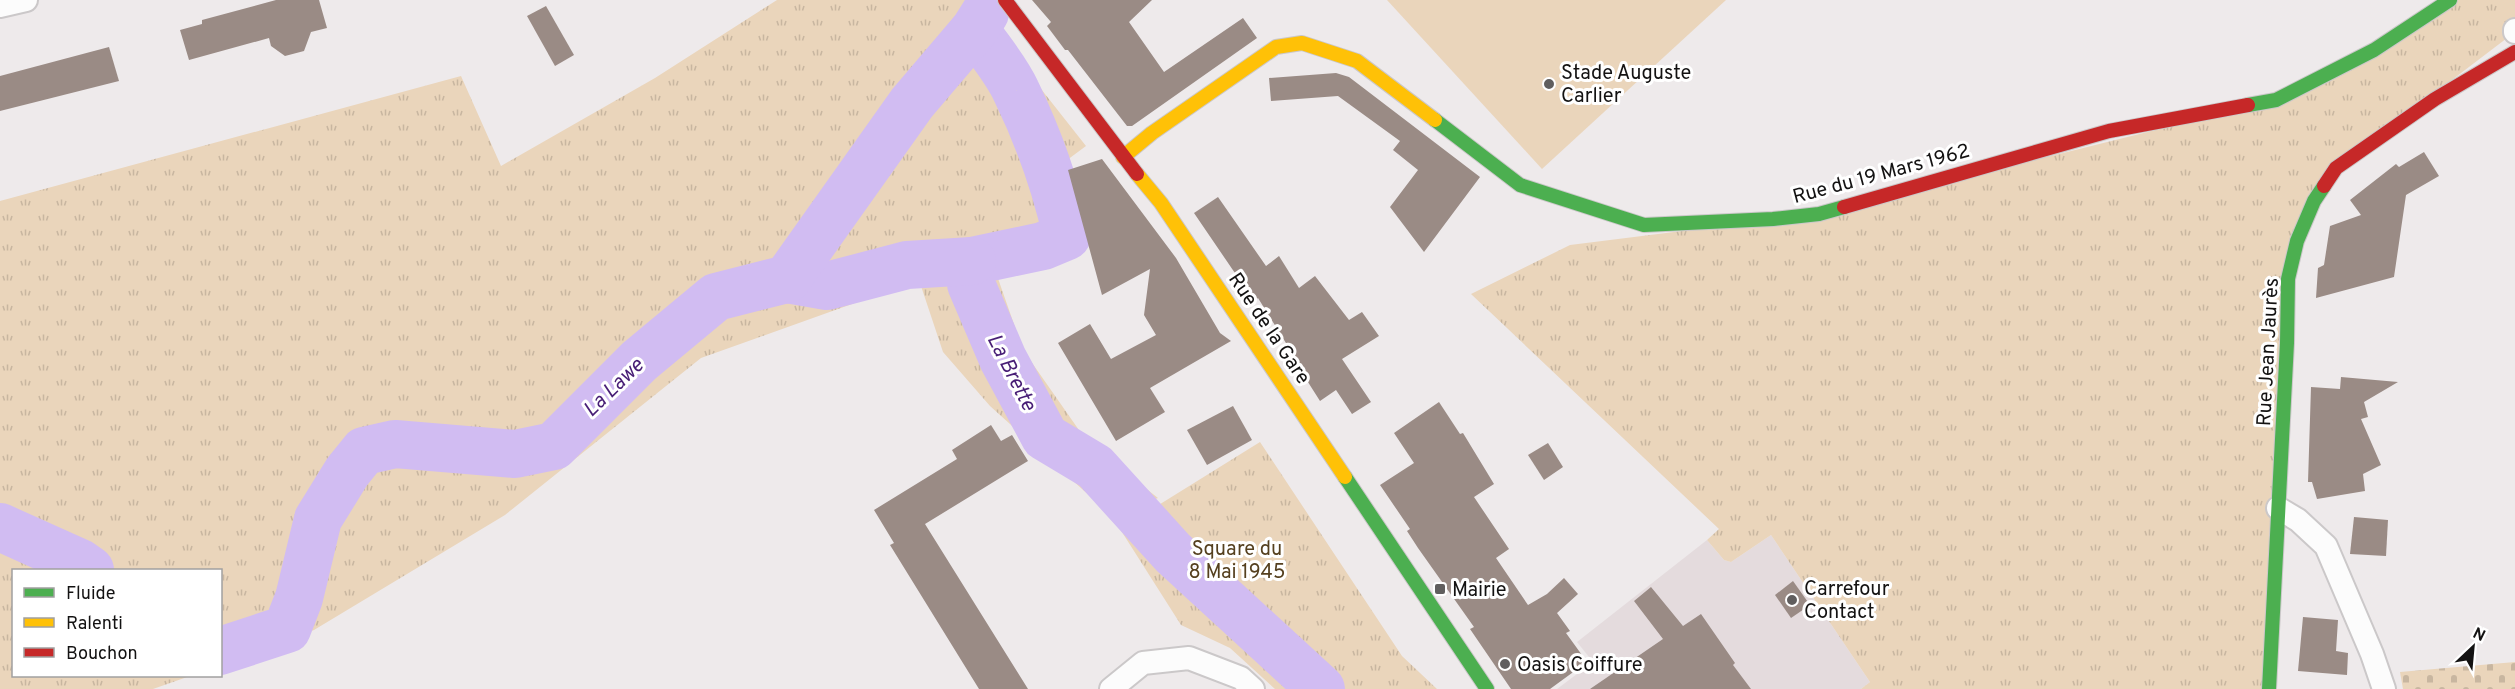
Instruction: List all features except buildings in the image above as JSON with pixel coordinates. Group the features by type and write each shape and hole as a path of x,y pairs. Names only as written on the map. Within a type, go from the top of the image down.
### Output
{"main road":[{"name":"Rue de la Gare","path":"1005,0 1123,157 1161,202 1487,689"},
{"name":"Rue du 19 Mars 1962","path":"1123,157 1152,133 1275,47 1302,43 1357,61 1520,185 1644,225 1773,219 1819,213 2109,131 2276,100 2374,50 2450,0"},
{"name":"Rue Jean Jaurès","path":"2269,689 2287,343 2288,279 2297,241 2314,201 2336,168 2435,99 2515,52"}],"street":[{"path":"0,6 26,0"},
{"path":"2278,508 2298,520 2326,546 2372,654 2384,689"},
{"path":"1111,689 1143,663 1189,658 1242,678 1253,689"}],"shaded area":[{"path":"1771,535 1870,682 1861,689 1557,689 1593,662 1577,642 1707,540 1724,560 1731,562"}],"green space":[{"path":"777,0 974,0 996,32 1086,146 1055,169 1078,244 994,267 1023,350 1088,443 1158,498 1112,516 990,406 943,352 919,280 701,358 505,515 314,630 222,664 222,569 12,569 12,677 187,677 153,689 0,689 0,201 461,76 501,166 655,78"},
{"name":"Stade Auguste Carlier","path":"1387,0 1726,0 1542,169"},
{"path":"2450,0 2515,0 2515,32 2336,168 2297,241 2269,689 1861,689 1870,682 1771,535 1731,562 1724,560 1707,540 1719,529 1471,294 1570,245 1819,214 2276,100"},
{"name":"Square du 8 Mai 1945","path":"1260,442 1402,656 1437,689 1275,689 1230,648 1181,625 1120,529"},
{"path":"2515,662 2515,689 2403,689 2400,672"}],"waterway":[{"name":"La Lawe","path":"222,650 287,629 299,598 318,519 347,472 364,451 395,444 515,454 554,446 639,361 716,297 787,279 912,103 975,29 985,13"},
{"name":"La Brette","path":"975,29 1012,83 1024,108 1052,180 1067,236 1043,246 972,261 971,284 1003,359 1045,437 1095,467 1173,553 1321,689"},
{"path":"787,279 827,286 907,265 972,261"},
{"name":"La Lawe","path":"0,527 89,569"}],"traffic: fast":[{"path":"2248,105 2276,100 2374,50 2450,0"},
{"path":"1435,120 1520,185 1644,225 1773,219 1819,214 1844,207"},
{"path":"2269,689 2287,343 2288,279 2297,241 2314,201 2324,186"},
{"path":"1345,477 1487,689"}],"traffic: slow":[{"path":"1123,157 1152,133 1276,47 1302,43 1357,61 1435,120"},
{"path":"1137,174 1161,203 1345,477"}],"traffic: jam":[{"path":"1005,0 1137,174"},
{"path":"2324,186 2336,168 2435,99 2515,52"},
{"path":"1844,207 2109,131 2248,105"}],"place":[{"name":"Stade Auguste Carlier","path":"1549,84"},
{"name":"Mairie","path":"1440,589"},
{"name":"Carrefour Contact","path":"1792,600"},
{"name":"Oasis Coiffure","path":"1505,664"}]}
